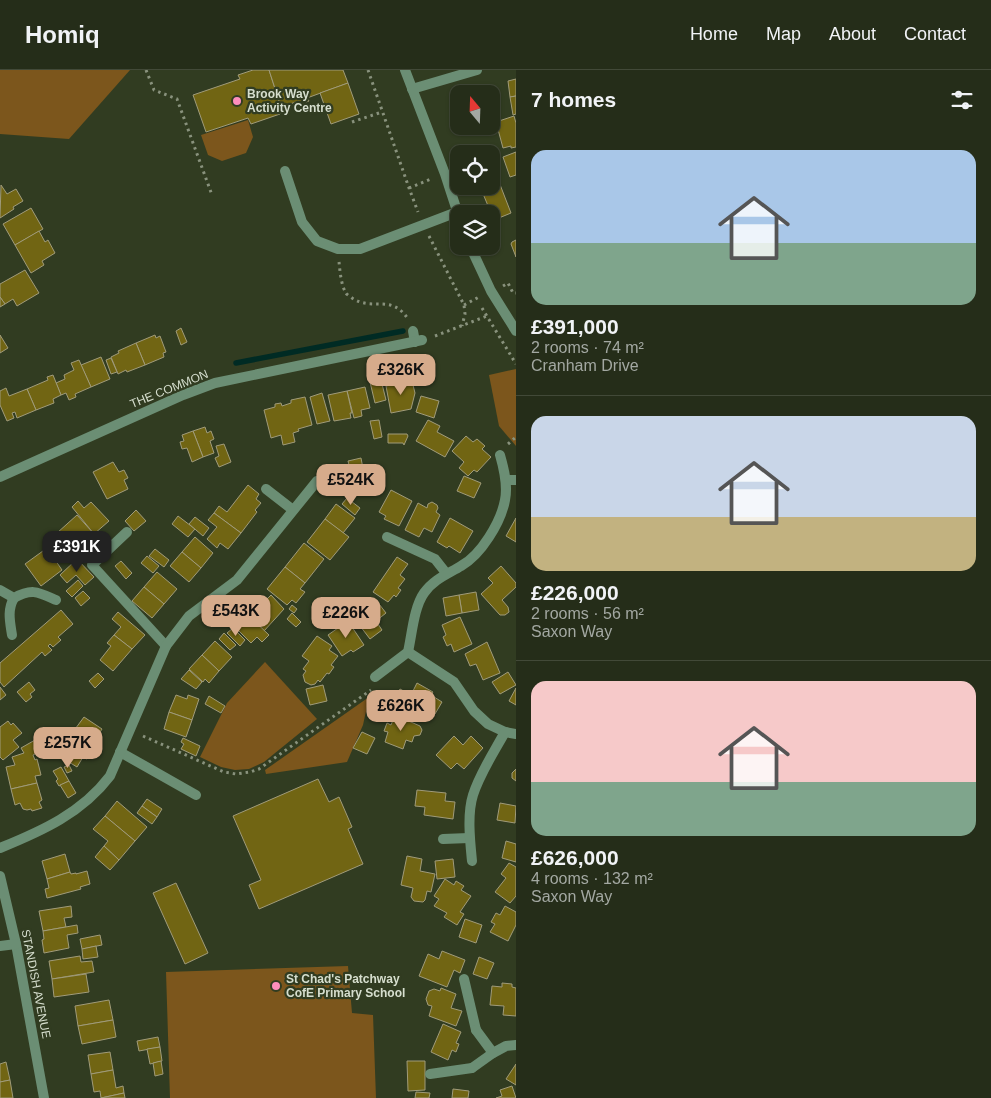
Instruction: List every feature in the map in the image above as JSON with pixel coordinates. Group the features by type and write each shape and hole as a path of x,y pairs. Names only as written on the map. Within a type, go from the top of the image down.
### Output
{"street":[{"path":"405,70 445,174 455,205"},
{"path":"412,89 477,70"},
{"path":"285,171 302,222 316,241 338,249 360,249 450,218"},
{"path":"474,255 491,291 516,330"},
{"path":"413,331 419,341"},
{"name":"THE COMMON","path":"0,477 183,394 215,383 419,341"},
{"path":"375,677 408,652 418,605 424,593 433,582 446,573 462,566 476,554 490,535 506,500 511,480 500,455"},
{"path":"0,848 33,834 83,805 99,791 110,776 166,646 189,616 237,580 317,481"},
{"path":"266,489 293,510"},
{"path":"126,532 92,565 166,646"},
{"path":"387,537 435,559 446,573"},
{"path":"0,590 14,598"},
{"path":"12,635 9,613 10,604 14,598 24,592 40,593 56,600"},
{"path":"408,652 454,682 474,711 488,724 505,732 516,734"},
{"path":"472,861 469,838 472,797 505,732"},
{"path":"120,752 196,795"},
{"path":"443,839 469,838"},
{"name":"STANDISH AVENUE","path":"0,876 16,944 44,1098"},
{"path":"0,946 16,944"},
{"path":"464,980 476,1030 493,1053"},
{"path":"430,1074 472,1068 506,1046 516,1045"}],"path":[{"path":"146,70 154,90 177,99 212,195"},
{"path":"368,70 424,226 464,305 465,314 462,326"},
{"path":"352,122 382,112"},
{"path":"409,188 445,174"},
{"path":"338,249 340,275 346,294 360,303 391,304 402,310 412,324 413,331"},
{"path":"464,305 477,298"},
{"path":"482,307 516,364"},
{"path":"419,341 487,316"},
{"path":"129,730 224,772 236,774 250,772 267,764 376,687 375,677"}],"shaded area":[{"path":"0,70 130,70 69,139 0,134"},
{"path":"248,120 253,137 246,153 222,161 208,155 201,135"},
{"path":"516,369 516,446 499,426 489,375"},
{"path":"265,662 317,719 264,762 249,769 235,770 221,767 200,757 227,703"},
{"path":"369,697 363,725 347,762 266,774 265,770"},
{"path":"348,966 352,1013 373,1015 376,1098 170,1098 166,972"}],"building":[{"name":"Brook Way Activity Centre","path":"253,70 269,70 281,107 279,108 280,114 251,124 248,118 206,132 193,95 240,79 238,75"},
{"path":"269,70 343,70 348,83 307,98 309,101 301,104 299,101 281,107"},
{"path":"516,79 516,96 510,97 508,81"},
{"path":"348,83 359,114 331,124 320,93"},
{"path":"516,96 516,114 513,115 510,97"},
{"path":"514,116 516,123 516,147 503,148 500,135 500,121"},
{"path":"516,152 516,175 510,177 503,157"},
{"path":"1,185 7,194 16,189 23,201 0,218"},
{"path":"500,185 511,213 500,218 500,205 488,205 484,195 500,195"},
{"path":"31,208 43,229 15,245 3,224"},
{"path":"39,231 45,242 48,240 55,253 42,261 44,265 31,273 15,245"},
{"path":"516,240 516,257 511,244"},
{"path":"25,270 39,293 17,306 13,299 5,304 0,297 0,284"},
{"path":"0,297 5,304 0,307"},
{"path":"181,328 187,342 181,345 176,331"},
{"path":"0,335 8,348 0,353"},
{"path":"155,335 156,338 160,336 166,352 163,353 164,357 145,365 136,343"},
{"path":"136,343 145,365 118,374 111,357 119,353 118,351"},
{"path":"101,357 110,379 91,387 81,365"},
{"path":"111,358 117,372 111,374 106,360"},
{"path":"79,360 91,387 75,394 76,397 69,400 66,393 61,395 56,383 65,379 64,375 74,370 71,363"},
{"path":"53,375 61,395 53,399 54,403 36,410 27,389 48,380 47,377"},
{"path":"381,380 386,400 375,403 370,382"},
{"path":"412,381 415,393 411,409 391,413 386,386"},
{"path":"365,387 370,408 361,410 362,416 354,418 347,391"},
{"path":"6,388 9,396 27,389 36,410 17,418 15,412 12,413 14,418 7,421 0,405 0,391"},
{"path":"347,391 352,413 350,413 351,418 334,421 328,395"},
{"path":"322,393 330,421 317,424 310,397"},
{"path":"421,396 439,401 434,418 416,412"},
{"path":"305,397 312,425 298,429 299,431 293,433 295,442 283,445 281,435 271,438 264,410 275,407 275,404 281,403 282,406 291,403 291,400"},
{"path":"379,420 382,437 374,439 370,421"},
{"path":"428,420 440,426 437,432 454,441 445,457 416,441"},
{"path":"205,427 207,433 211,431 214,439 210,441 214,453 203,457 193,431"},
{"path":"193,431 203,457 192,462 187,448 182,449 180,442 184,441 182,435"},
{"path":"388,434 407,434 408,436 404,445 403,443 388,443"},
{"path":"466,436 473,442 477,439 485,446 482,449 491,457 477,472 474,470 468,476 459,468 464,462 452,451"},
{"path":"224,444 231,462 219,467 215,458 219,456 216,446"},
{"path":"361,458 364,474 352,477 348,461"},
{"path":"113,462 119,472 124,470 128,478 124,480 128,489 107,499 93,472"},
{"path":"464,476 481,483 474,498 457,491"},
{"path":"248,485 259,494 256,499 261,503 255,510 257,512 241,533 214,513 219,506 227,512"},
{"path":"391,490 412,501 399,526 384,519 386,516 379,512"},
{"path":"347,498 360,508 355,515 342,504"},
{"path":"78,501 84,508 91,502 109,521 94,534 72,507"},
{"path":"432,502 437,505 436,512 440,515 432,532 424,528 419,537 405,530 418,503 427,508 428,504"},
{"path":"336,504 355,518 343,533 325,519"},
{"path":"136,510 146,521 134,531 125,521"},
{"path":"214,513 241,533 228,549 220,543 217,548 207,539 217,527 208,520"},
{"path":"77,515 94,534 75,552 57,533"},
{"path":"178,516 195,529 188,537 172,524"},
{"path":"195,517 209,528 203,536 189,524"},
{"path":"450,518 473,531 460,553 449,546 447,548 437,542"},
{"path":"516,518 516,542 506,536"},
{"path":"325,519 349,537 330,560 307,542"},
{"path":"195,537 213,553 201,568 182,552"},
{"path":"304,543 324,559 305,583 285,567"},
{"path":"47,548 62,570 41,586 25,564"},
{"path":"155,549 169,560 164,567 149,556"},
{"path":"182,552 201,568 189,582 170,566"},
{"path":"147,556 159,566 153,573 141,563"},
{"path":"397,557 408,564 400,575 405,579 398,588 401,590 396,597 394,595 388,602 373,592"},
{"path":"77,559 94,577 85,585 76,575 67,583 60,575"},
{"path":"121,561 132,573 126,579 115,566"},
{"path":"501,566 516,583 516,587 502,600 508,607 509,612 505,615 500,615 481,594 493,583 488,578"},
{"path":"285,567 305,583 300,589 305,592 296,603 292,600 287,605 267,589"},
{"path":"157,572 177,589 164,604 144,587"},
{"path":"78,580 83,586 72,597 66,591"},
{"path":"144,587 164,604 152,618 132,601"},
{"path":"83,591 90,598 81,606 75,598"},
{"path":"476,592 479,610 462,613 459,595"},
{"path":"271,595 284,609 264,631 247,614 261,600 263,603"},
{"path":"459,595 462,613 446,616 443,598"},
{"path":"376,600 386,613 376,621 382,630 370,639 354,618"},
{"path":"292,605 297,609 294,613 289,609"},
{"path":"61,610 73,624 58,637 61,640 53,647 50,644 48,646 52,650 45,656 42,652 4,687 0,682 0,663"},
{"path":"118,612 145,635 132,649 114,635 121,627 112,619"},
{"path":"292,613 301,622 296,627 287,619"},
{"path":"247,614 269,635 262,642 257,637 251,643 234,626"},
{"path":"460,617 472,644 454,652 451,644 447,646 443,637 446,635 442,625"},
{"path":"348,621 364,645 342,656 328,635"},
{"path":"233,628 245,640 240,646 227,633"},
{"path":"224,633 236,645 230,650 219,639"},
{"path":"114,635 132,649 113,671 100,660 111,646 107,643"},
{"path":"317,636 332,646 329,650 338,656 331,665 334,667 329,674 327,673 320,682 318,680 315,684 311,685 305,682 303,675 306,671 303,669 309,661 302,656"},
{"path":"215,641 232,657 219,671 202,655"},
{"path":"487,642 500,673 483,680 476,664 470,666 465,654"},
{"path":"202,655 219,671 209,683 205,679 203,682 189,669"},
{"path":"189,670 202,682 196,689 181,679"},
{"path":"508,672 516,685 500,694 492,682"},
{"path":"98,673 104,679 95,688 89,681"},
{"path":"29,682 35,690 30,694 32,697 26,702 17,692"},
{"path":"417,683 433,692 431,695 442,702 435,714 424,708 418,718 392,703 400,689 411,695"},
{"path":"323,685 327,701 310,705 306,689"},
{"path":"0,687 6,695 0,700"},
{"path":"516,688 516,705 509,701"},
{"path":"176,695 187,699 188,695 199,699 192,720 169,712"},
{"path":"209,696 225,706 221,713 205,704"},
{"path":"169,712 192,720 186,737 164,729"},
{"path":"395,715 420,726 422,730 420,735 414,736 412,742 406,740 403,749 385,742 388,732 384,731 387,723 391,725"},
{"path":"84,717 102,729 90,748 93,749 87,759 83,757 77,767 59,756 57,752 58,748 65,739 67,740"},
{"path":"8,721 11,725 13,723 22,733 13,740 19,747 3,760 0,757 0,727"},
{"path":"362,732 375,738 367,754 353,748"},
{"path":"454,736 463,745 471,736 483,748 464,769 457,763 451,769 436,755"},
{"path":"183,738 200,746 196,756 181,749 184,744 181,742"},
{"path":"35,740 39,747 35,750 37,753 33,755 35,760 37,759 41,775 35,776 37,783 11,789 6,767 15,765 12,757 24,753 21,748"},
{"path":"69,765 72,771 67,773 64,767"},
{"path":"61,767 69,781 59,786 56,781 58,779 53,771"},
{"path":"516,769 516,781 512,778 512,773"},
{"path":"318,779 329,802 339,797 352,827 348,829 363,864 259,909 249,885 261,880 233,816"},
{"path":"69,781 76,793 68,798 60,785"},
{"path":"37,783 42,800 39,802 42,808 32,811 31,809 23,809 20,803 15,805 11,789"},
{"path":"417,790 446,793 445,801 455,802 453,819 424,815 425,807 415,806"},
{"path":"147,799 162,809 157,817 142,806"},
{"path":"117,801 147,827 135,841 105,816"},
{"path":"500,803 516,806 515,823 497,820"},
{"path":"142,806 157,817 152,824 137,813"},
{"path":"105,816 135,841 119,860 104,846 108,841 93,829"},
{"path":"506,841 516,844 516,862 502,858"},
{"path":"104,846 119,860 110,870 95,857"},
{"path":"65,854 70,872 47,879 42,861"},
{"path":"407,856 422,859 420,871 435,874 431,892 427,891 423,902 414,901 411,897 413,888 401,885"},
{"path":"453,859 455,877 437,879 435,861"},
{"path":"509,863 516,867 516,896 510,903 495,892 506,878 501,874"},
{"path":"87,871 90,884 80,887 81,889 47,898 45,889 49,888 47,879 70,872 71,874 76,874"},
{"path":"445,879 454,885 456,881 464,886 461,890 471,896 460,912 464,914 457,925 444,917 447,913 434,906 439,899 434,896"},
{"path":"176,883 208,953 185,964 153,893"},
{"path":"71,906 72,917 64,918 66,927 43,931 39,911"},
{"path":"505,906 516,912 516,925 508,941 490,932 495,924 491,922 496,913 500,915"},
{"path":"465,919 482,925 476,943 459,937"},
{"path":"77,925 78,933 67,935 69,948 44,953 43,931"},
{"path":"100,935 102,945 82,949 80,939"},
{"path":"96,946 98,957 83,959 82,949"},
{"path":"442,951 465,960 460,973 454,970 447,987 419,976 428,954 439,959"},
{"path":"80,956 81,962 92,961 94,972 52,979 49,961"},
{"path":"479,957 494,963 487,979 473,974"},
{"path":"86,974 89,992 54,997 52,979"},
{"path":"502,983 512,984 512,987 516,988 516,1016 503,1015 504,1006 490,1005 492,986 502,987"},
{"path":"441,988 456,994 451,1008 462,1011 456,1026 429,1016 432,1006 428,1005 426,999 429,991 434,989 440,991"},
{"path":"109,1000 113,1020 78,1026 75,1006"},
{"path":"113,1020 116,1037 82,1044 78,1026"},
{"path":"443,1024 461,1032 456,1043 459,1044 456,1052 452,1050 448,1060 431,1052"},
{"path":"158,1037 160,1047 139,1051 137,1041"},
{"path":"160,1047 162,1061 150,1064 147,1049"},
{"path":"110,1052 113,1070 91,1074 88,1055"},
{"path":"161,1061 163,1074 155,1076 153,1063"},
{"path":"407,1061 425,1061 425,1090 408,1091"},
{"path":"6,1062 10,1080 0,1082 0,1064"},
{"path":"516,1064 516,1085 506,1079"},
{"path":"113,1070 116,1088 123,1086 124,1093 101,1098 100,1091 94,1092 91,1074"},
{"path":"10,1080 13,1098 0,1098 0,1082"},
{"path":"512,1086 516,1098 496,1098 502,1096 500,1090"},
{"path":"453,1089 469,1091 468,1098 452,1098"},
{"path":"416,1092 430,1093 429,1098 415,1098"},
{"path":"124,1093 125,1098 101,1098"}],"waterway":[{"path":"236,363 403,331"}],"place":[{"name":"Brook Way Activity Centre","path":"237,101"},
{"name":"St Chad's Patchway CofE Primary School","path":"276,986"}]}
